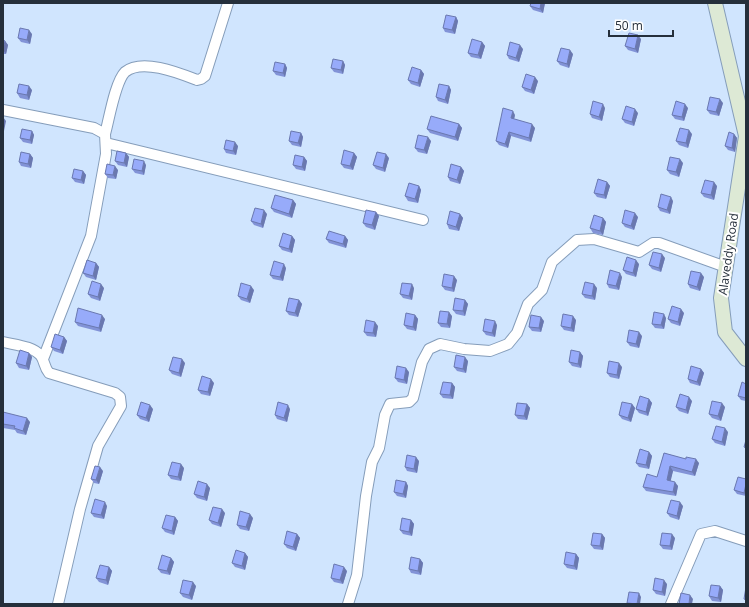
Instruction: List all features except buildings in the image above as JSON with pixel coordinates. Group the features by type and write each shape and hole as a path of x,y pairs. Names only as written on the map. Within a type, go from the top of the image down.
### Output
{"street":[{"path":"43,359 91,236 106,154 106,138 118,84 125,73 134,68 161,67 197,80 201,79 205,76 228,3"},
{"name":"Alaveddy Road","path":"715,3 746,136 721,298 725,332 746,359"},
{"path":"3,110 94,128 106,138 422,220"},
{"path":"348,604 356,575 372,462 379,448 385,414 390,404 409,402 413,398 422,362 429,349 440,344 464,349 490,351 508,344 517,333 528,304 542,290 552,262 577,240 594,239 639,252 653,243 659,243 726,267"},
{"path":"3,342 38,352 43,359 44,367 49,373 115,393 120,397 121,406 98,446 80,509 58,604"},
{"path":"671,604 700,534 715,531 746,541"}]}
